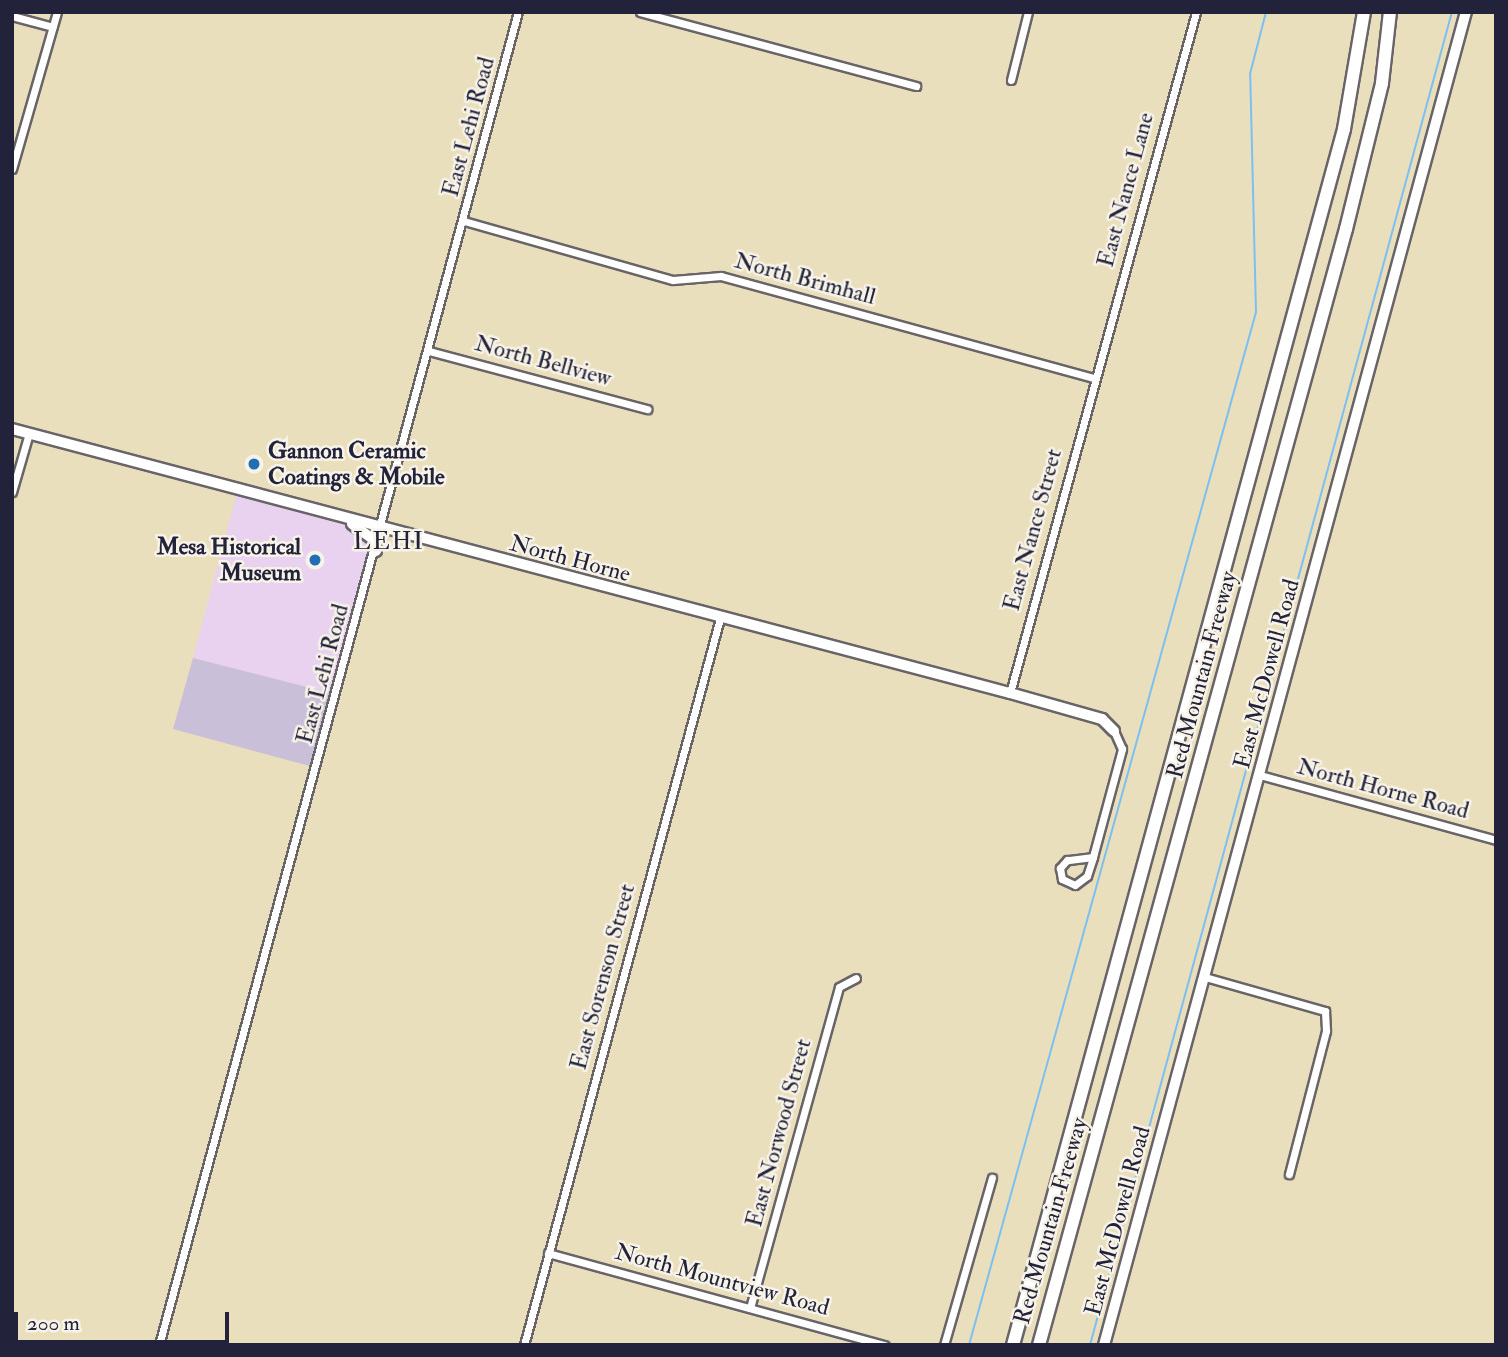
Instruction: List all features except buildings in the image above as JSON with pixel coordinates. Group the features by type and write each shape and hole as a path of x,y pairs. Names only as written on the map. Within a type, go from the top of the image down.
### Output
{"highway":[{"name":"Red Mountain Freeway","path":"1013,1345 1344,129 1364,12"},
{"name":"Red Mountain Freeway","path":"1039,1345 1346,229 1382,83 1390,12"}],"street":[{"path":"12,169 57,12"},
{"name":"East Lehi Road","path":"159,1345 383,528 518,12"},
{"path":"640,12 916,86"},
{"path":"1010,80 1028,12"},
{"name":"East Nance Lane","path":"1094,378 1196,12"},
{"name":"East McDowell Road","path":"1104,1345 1466,12"},
{"path":"12,16 52,27"},
{"name":"North Brimhall","path":"464,221 673,280 721,276 1094,378"},
{"name":"North Bellview","path":"429,351 647,409"},
{"name":"East Nance Street","path":"1010,692 1094,378"},
{"name":"North Horne","path":"12,429 720,618 1010,692 1102,719 1114,731"},
{"path":"12,492 29,433"},
{"path":"329,514 366,533 375,541 376,551"},
{"name":"East Sorenson Street","path":"524,1345 720,618"},
{"path":"1093,856 1067,860 1060,869 1062,879 1071,885 1082,883 1093,856 1122,749 1114,731"},
{"name":"North Horne Road","path":"1260,775 1496,840"},
{"path":"1205,977 1323,1009 1326,1014 1326,1031 1289,1174"},
{"name":"East Norwood Street","path":"750,1308 839,987 856,978"},
{"path":"944,1345 992,1178"},
{"name":"North Mountview Road","path":"548,1253 885,1345"}],"shaded area":[{"path":"238,489 382,528 338,695 193,658"},
{"path":"193,658 338,695 317,768 173,729"}],"waterway":[{"path":"969,1345 1256,312 1250,74 1266,12"},
{"path":"1090,1345 1452,12"}],"place":[{"name":"Gannon Ceramic Coatings & Mobile","path":"254,464"},
{"name":"Mesa Historical Museum","path":"315,560"}],"district":[{"name":"LEHI","path":"389,542"}]}
